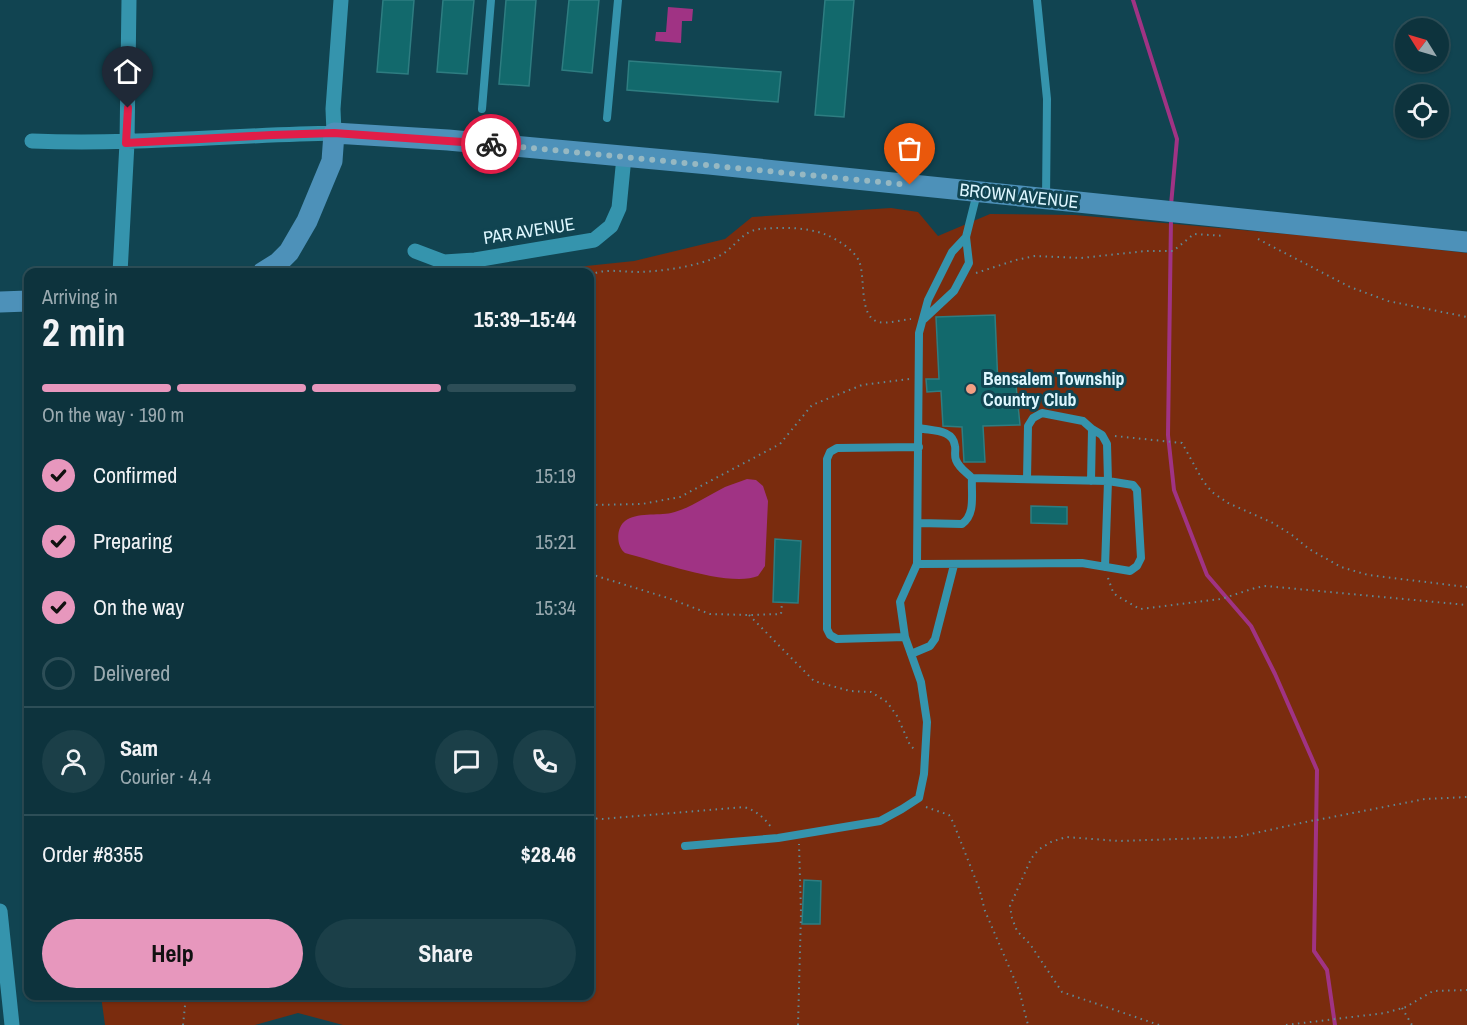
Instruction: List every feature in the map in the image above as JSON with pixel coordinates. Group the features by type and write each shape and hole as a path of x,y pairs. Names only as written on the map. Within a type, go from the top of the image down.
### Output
{"street":[{"path":"120,268 129,0"},
{"path":"270,268 278,263 298,238 332,161 333,109 341,0"},
{"name":"BROWN AVENUE","path":"32,141 126,143 334,133 448,140 1467,242"},
{"name":"PAR AVENUE","path":"415,251 444,262 475,260 594,240 611,226 619,208 624,157"},
{"path":"0,302 24,301"},
{"path":"0,911 12,1025"}],"lane":[{"path":"482,109 490,0"},
{"path":"607,118 618,0"},
{"path":"1036,0 1047,99 1046,199"},
{"path":"923,320 954,291 969,262 966,237 977,192"},
{"path":"685,846 778,838 880,821 919,798 924,774 927,722 921,682 905,637 900,602 917,564 919,333 928,300 952,252 966,237"},
{"path":"1027,479 1028,426 1033,418 1041,413 1083,421 1102,435 1107,444 1108,481 1105,567"},
{"path":"917,564 1082,563 1130,571 1137,566 1141,558 1137,490 1133,485 1127,482 1108,481 972,478 960,467 955,458 955,444 952,436 919,428"},
{"path":"1091,481 1092,429"},
{"path":"905,637 837,639 826,629 827,459 830,452 837,448 919,447"},
{"path":"919,523 962,524 968,520 971,514 972,478"},
{"path":"911,654 930,646 934,639 954,565"}],"path":[{"path":"594,274 602,271 641,272 683,267 716,257 733,248 748,231 802,228 826,234 839,241 859,260 864,280 865,304 872,319 880,322 914,318 923,320"},
{"path":"962,278 1035,256 1081,258 1173,251 1194,234 1225,236"},
{"path":"1256,238 1350,287 1388,300 1467,317"},
{"path":"594,505 642,504 680,497 780,444 812,405 862,385 918,378"},
{"path":"1110,436 1182,443 1203,481 1212,492 1228,503 1292,535 1309,549 1341,567 1368,574 1467,586"},
{"path":"1105,567 1113,592 1140,609 1221,599 1266,586 1467,605"},
{"path":"594,575 668,598 710,614 781,614 782,603"},
{"path":"749,615 818,684 850,691 871,692 887,702 897,716 910,745 917,752 924,774"},
{"path":"1159,1025 1062,992 1030,944 1017,931 1010,906 1031,858 1038,850 1066,837 1119,841 1238,837 1425,799 1467,797"},
{"path":"919,798 931,810 949,815 953,822 979,888 985,911 1019,990 1028,1025"},
{"path":"594,818 744,807 763,816 778,838"},
{"path":"798,1025 801,913 799,835"},
{"path":"1286,1025 1384,1013 1402,1008 1433,991 1467,990"},
{"path":"183,1025 186,1000"},
{"path":"1402,1008 1412,1025"}],"shaded area":[{"path":"668,7 693,9 692,21 682,21 681,43 655,41 656,32 666,32"},
{"path":"891,208 918,212 938,236 990,214 1075,215 1342,239 1467,253 1467,1025 343,1025 298,1013 255,1025 105,1025 102,1000 594,1000 594,268 567,268 634,261 725,239 752,217"},
{"path":"747,479 756,480 763,486 768,501 765,566 758,576 730,579 712,576 673,567 625,553 622,550 619,542 620,528 630,518 678,511 725,487"}],"building":[{"path":"383,0 414,0 408,74 377,72"},
{"path":"443,0 474,0 467,74 437,72"},
{"path":"506,0 536,0 529,86 499,84"},
{"path":"569,0 599,0 592,73 562,70"},
{"path":"825,0 854,0 844,117 815,115"},
{"path":"629,61 781,72 778,102 627,90"},
{"name":"Bensalem Township Country Club","path":"995,315 998,386 1016,385 1020,425 983,426 985,462 964,462 962,427 943,426 941,391 927,392 926,379 939,379 936,317"},
{"path":"1031,506 1067,507 1067,524 1031,523"},
{"path":"775,539 801,541 798,603 773,602"},
{"path":"804,880 821,881 820,924 802,924"}],"waterway":[{"path":"1133,0 1177,139 1171,205"},
{"path":"1171,219 1168,435 1174,490 1207,575 1251,626 1275,674 1317,770 1314,951 1327,970 1335,1025"}],"way so far":[{"path":"491,144 910,185"}],"place":[{"name":"Bensalem Township Country Club","path":"971,389"}],"route":[{"path":"128,108 126,143 334,133 491,144"}]}
